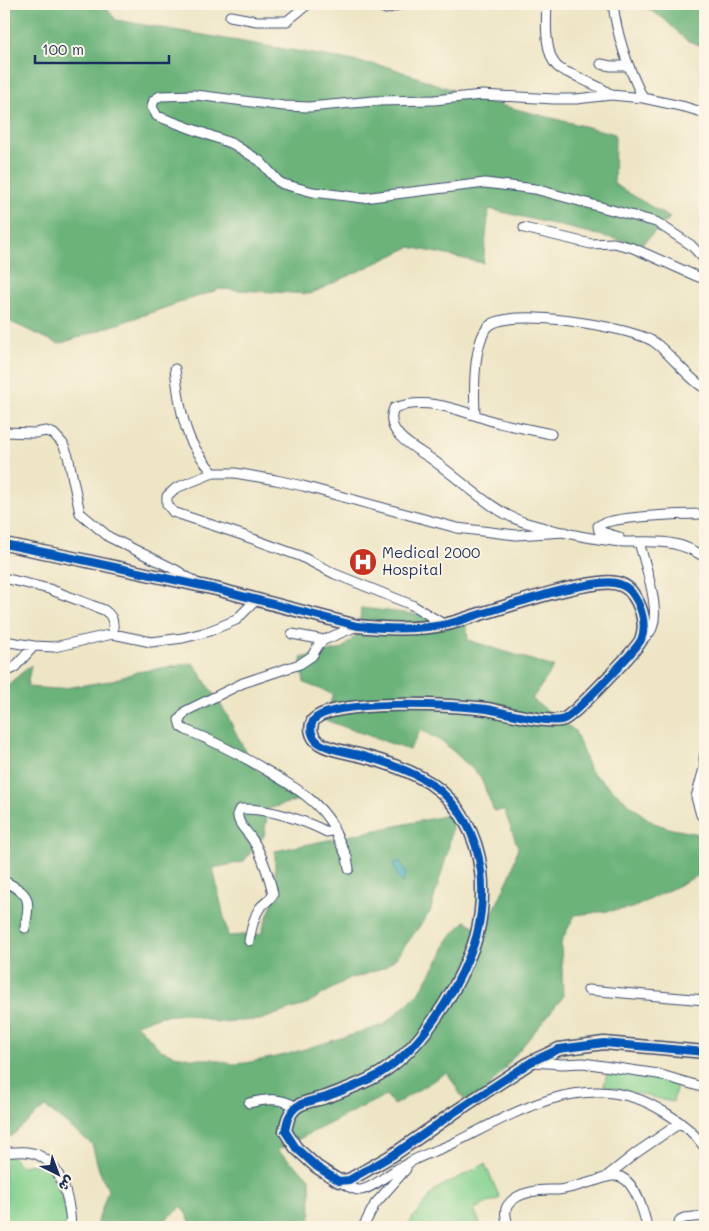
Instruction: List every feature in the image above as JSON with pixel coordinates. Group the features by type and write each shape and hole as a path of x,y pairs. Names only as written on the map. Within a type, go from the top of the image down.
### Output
{"street":[{"path":"230,16 257,21 287,21 308,4"},
{"path":"376,4 386,9 402,4"},
{"path":"547,4 546,29 550,52 554,62 559,68 597,85 611,95"},
{"path":"613,4 618,38 628,66 643,98"},
{"path":"601,64 628,66"},
{"path":"705,113 643,98 611,95 576,99 554,99 482,95 434,100 374,101 309,107 284,106 196,94 160,96 154,100 152,107 157,116 233,144 247,152 260,161 278,180 290,186 321,194 363,198 485,183 535,189 620,214 656,222 691,245 705,260"},
{"path":"524,228 591,244 614,243 633,248 705,279"},
{"path":"475,414 476,378 480,345 488,327 494,322 505,320 567,320 629,332 653,341 705,388"},
{"path":"175,369 186,428 196,450 213,473"},
{"path":"551,434 498,422 448,406 416,403 394,408 391,415 394,430 404,441 509,515 525,523 612,541 672,543 694,550 705,557"},
{"path":"4,432 35,433 46,431 54,434 63,444 68,456 80,513 109,537 176,570 202,586"},
{"path":"445,625 412,605 344,577 300,556 180,515 169,508 166,500 171,491 213,473 235,474 276,480 457,528 516,535 565,532"},
{"path":"636,542 602,532 597,528 608,521 662,515 705,514"},
{"path":"636,542 654,600 655,616 653,627 631,654 588,699 562,720 547,722 483,708 444,704 356,707 334,710 316,717 312,724 311,734 316,741 327,747 367,757 400,769 429,783 446,797 463,816 472,834 482,873 480,921 472,952 457,981 417,1043 379,1074 333,1094 305,1102 296,1107 288,1116 285,1131 289,1140 296,1148 317,1167 356,1190 363,1190 406,1164 451,1145 518,1111 545,1100 572,1095 618,1093 636,1098 680,1123 695,1134 705,1148"},
{"path":"4,544 258,599 357,626 406,628 445,625 568,590 603,582 619,583 629,589 640,607 643,618 641,641"},
{"path":"4,578 49,589 104,610 113,619 113,634"},
{"path":"4,641 34,646 54,646 113,634 151,642 183,638 207,632 236,620 258,599"},
{"path":"349,869 347,857 328,818 301,791 224,746 186,730 181,727 179,720 186,711 243,683 300,664 312,656 318,644 324,640 357,626"},
{"path":"292,634 324,640"},
{"path":"4,673 14,668 34,646"},
{"path":"701,816 696,797 705,765 705,752"},
{"path":"249,942 251,929 259,909 271,899 273,894 257,848 238,821 238,812 241,809 259,810 327,832 332,831 333,828"},
{"path":"4,881 22,892 27,899 28,910 25,928"},
{"path":"588,990 705,1000"},
{"path":"339,1181 356,1177 393,1155 454,1112 531,1062 559,1049 597,1043 705,1052"},
{"path":"531,1062 583,1063 658,1074 705,1088"},
{"path":"249,1103 276,1099 288,1102 296,1107"},
{"path":"508,1227 505,1213 506,1208 524,1193 546,1189 558,1190 607,1176 636,1153 680,1123"},
{"path":"4,1152 29,1152 49,1163 62,1181 68,1203 71,1227"},
{"path":"363,1227 375,1204 406,1168 406,1164"},
{"path":"607,1176 620,1177 632,1186 640,1201 647,1227"},
{"path":"678,1227 680,1220 684,1218 705,1216"}],"green space":[{"path":"4,4 103,4 116,20 389,67 480,100 615,134 614,184 670,218 641,245 489,209 483,263 410,247 310,294 220,289 59,344 4,319"},
{"path":"648,4 705,4 705,47 686,40 663,18 648,9"},
{"path":"361,608 466,620 468,640 554,667 532,699 575,731 590,771 644,816 654,823 672,829 705,835 705,872 633,908 575,915 561,942 563,997 470,1110 447,1072 394,1105 386,1095 277,1150 310,1178 311,1216 308,1227 193,1227 182,1206 157,1227 96,1227 108,1190 99,1170 92,1144 45,1107 4,1142 4,688 31,665 27,687 56,689 110,681 137,672 193,663 226,713 253,767 301,799 268,809 264,836 243,862 213,868 228,936 261,934 275,896 275,851 454,814 448,851 430,912 396,958 385,967 348,979 303,1006 260,1020 217,1022 187,1014 161,1016 136,1024 161,1050 174,1055 196,1059 212,1059 231,1064 285,1055 384,1025 419,993 442,954 447,941 465,921 484,932 512,871 518,847 504,810 494,811 480,776 444,743 421,730 409,750 325,720 333,694 304,683 301,658 342,649 359,632"},
{"path":"608,1068 677,1084 673,1102 604,1086"},
{"path":"4,1147 20,1166 38,1165 47,1169 58,1188 71,1227 4,1227"},
{"path":"485,1164 500,1198 474,1209 480,1223 472,1227 409,1227 407,1225 436,1189"}],"water":[{"path":"400,861 406,872 403,883 398,878 393,864"}],"cycle path":[{"path":"4,544 216,589 357,626 378,628 431,627 456,622 569,588 610,582 624,586 637,601 641,612 644,623 641,640 605,681 564,719 538,719 472,707 395,705 342,709 323,714 313,721 312,733 319,743 329,748 371,758 406,771 430,783 450,800 465,821 476,845 481,871 482,902 477,935 463,970 445,1004 422,1036 409,1050 375,1077 296,1107 287,1121 285,1131 296,1148 317,1167 339,1181 349,1180 393,1155 531,1062 559,1049 604,1043 705,1052"}],"place":[{"name":"Medical 2000 Hospital","path":"363,562"}]}
